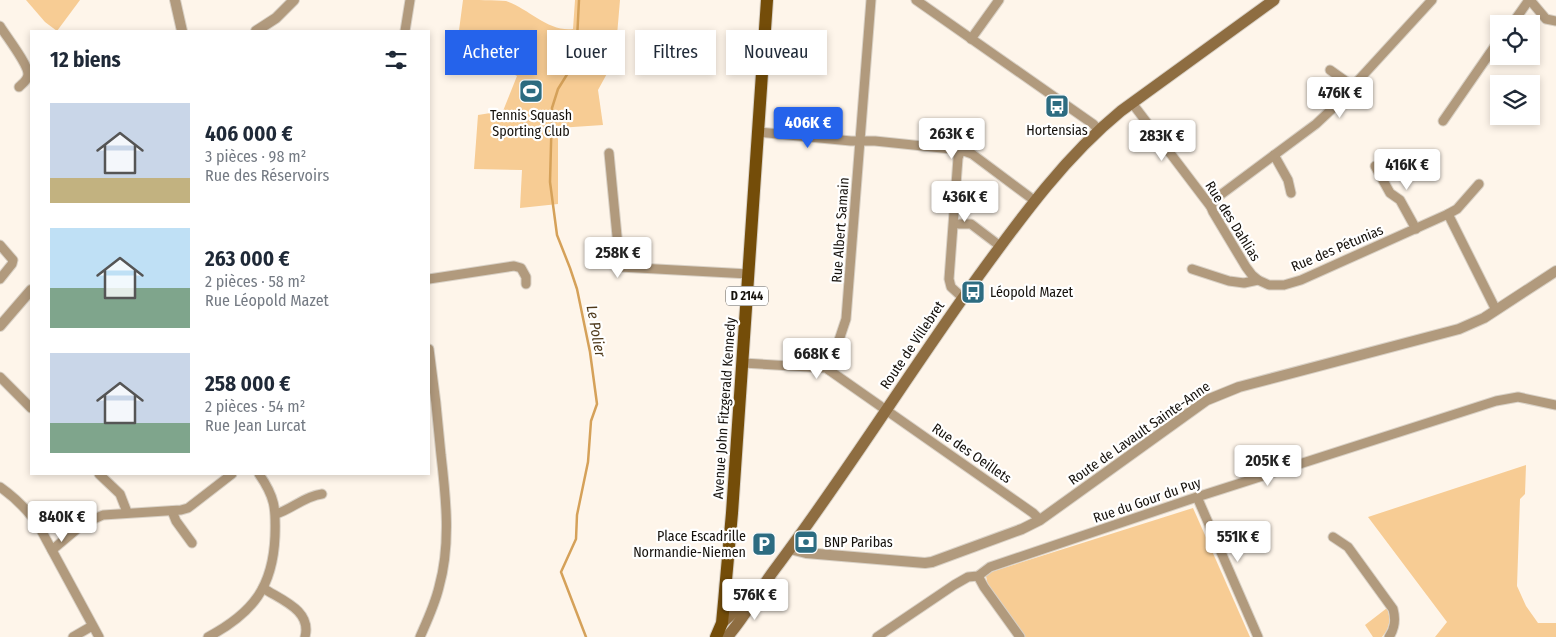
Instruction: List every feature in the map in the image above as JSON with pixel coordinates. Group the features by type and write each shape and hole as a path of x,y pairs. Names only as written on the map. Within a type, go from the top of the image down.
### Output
{"main road":[{"name":"Avenue John Fitzgerald Kennedy","path":"725,637 722,623 726,592 767,0"},
{"name":"Route de Villebret","path":"758,592 790,549 1000,246 1065,164 1098,130 1132,103 1274,0"},
{"path":"726,592 734,598 746,601"},
{"path":"722,623 758,592"},
{"path":"725,637 758,592"}],"street":[{"path":"175,0 182,30"},
{"path":"258,30 276,18 294,0"},
{"path":"405,30 410,0"},
{"name":"Rue Albert Samain","path":"829,370 846,319 870,0"},
{"path":"916,0 1093,124 1098,130"},
{"path":"971,39 999,0"},
{"path":"1212,207 1213,202 1219,196 1316,124 1354,87 1432,0"},
{"path":"1518,15 1529,0 1546,18 1556,21"},
{"path":"0,26 26,67 27,80 19,87"},
{"path":"1443,121 1490,53"},
{"path":"1330,70 1354,87"},
{"name":"Rue des Dahlias","path":"1132,103 1212,207 1213,212 1246,267 1258,280"},
{"path":"758,132 960,150 972,154 1035,201"},
{"path":"960,150 949,279 951,287 963,298"},
{"path":"610,153 620,267 748,274"},
{"path":"1274,155 1288,180 1291,193"},
{"path":"1375,166 1390,193 1400,200 1416,229"},
{"name":"Rue des Pétunias","path":"1192,270 1229,281 1244,283 1258,280 1269,285 1284,286 1448,214 1457,209 1479,184"},
{"path":"1448,214 1496,310"},
{"path":"959,224 971,224 1000,246"},
{"path":"0,245 13,260 0,280"},
{"path":"430,279 514,266 522,268 526,284"},
{"name":"Route de Lavault Sainte-Anne","path":"790,549 806,553 932,562 1022,529 1040,520 1207,400 1222,393 1459,329 1484,318 1556,271"},
{"path":"0,326 30,291"},
{"path":"420,637 440,587 444,567 446,532 446,503 430,358"},
{"path":"742,363 826,368 829,370"},
{"name":"Rue des Oeillets","path":"829,370 1033,512 1040,520"},
{"path":"0,378 30,407"},
{"name":"Rue du Gour du Puy","path":"877,637 954,585 968,577 978,576 990,567 1197,497 1503,399 1518,397 1556,405"},
{"path":"100,475 120,494 127,512"},
{"path":"52,550 72,532 92,519 103,515 188,508 231,475"},
{"path":"208,637 242,614 263,588 268,578 272,565 276,514 273,496 260,475"},
{"path":"0,486 30,513 99,637"},
{"path":"276,514 286,511 312,495 322,494"},
{"path":"1197,497 1258,637"},
{"path":"172,510 176,521 192,543"},
{"path":"1334,538 1348,547 1393,609 1395,619 1394,630 1389,637"},
{"path":"978,576 1020,637"},
{"path":"263,588 298,610 305,623 305,637"},
{"path":"725,637 733,613"},
{"path":"74,637 92,626"}],"shaded area":[{"path":"26,0 80,0 58,30 45,22"},
{"path":"463,0 506,1 555,27 573,29 575,0 620,0 617,30 547,30 547,75 606,75 598,90 603,125 558,128 558,204 520,208 522,170 474,169 478,115 503,111 517,76 515,75 537,75 537,30 459,30"},
{"path":"1526,465 1525,494 1520,499 1517,586 1526,606 1538,623 1556,623 1556,637 1435,637 1447,622 1368,517"},
{"path":"1193,508 1250,637 1025,637 988,586 986,576 991,572"},
{"path":"1387,608 1389,620 1387,630 1382,637 1373,637 1365,625"}],"waterway":[{"name":"Le Polier","path":"579,0 576,60 558,89 552,108 550,182 557,235 577,289 590,352 597,404 591,421 588,462 577,515 576,539 561,572 586,637"}],"place":[{"name":"Tennis Squash Sporting Club","path":"531,91"},
{"name":"Hortensias","path":"1057,106"},
{"name":"Léopold Mazet","path":"973,292"},
{"name":"BNP Paribas","path":"806,542"},
{"name":"Place Escadrille Normandie-Niemen","path":"764,544"}]}
